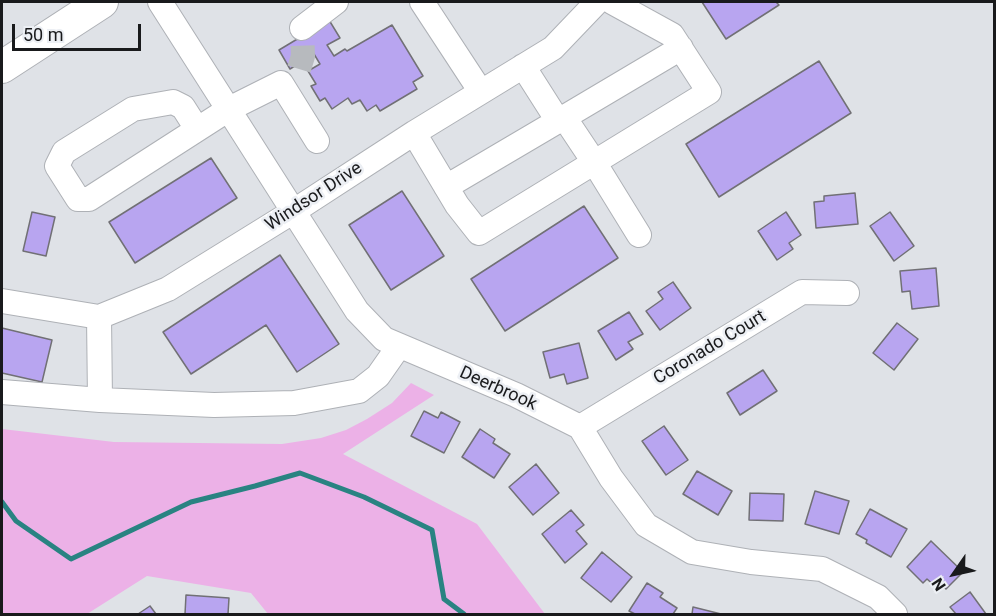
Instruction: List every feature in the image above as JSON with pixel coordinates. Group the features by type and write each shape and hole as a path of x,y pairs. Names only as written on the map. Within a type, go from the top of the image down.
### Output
{"main road":[{"path":"2,67 102,2"}],"street":[{"name":"Deerbrook","path":"160,2 357,310 384,339 516,395 580,427"},
{"path":"302,28 336,2"},
{"path":"422,2 481,92"},
{"name":"Windsor Drive","path":"99,317 168,289 553,48 597,2"},
{"path":"414,133 457,205 479,233 709,92 672,35 612,2"},
{"path":"446,187 681,48"},
{"path":"523,66 558,121 568,123 639,235"},
{"path":"197,129 183,107 173,102 133,109 64,152 57,166 78,199 89,199 229,109 290,76 317,141"},
{"name":"Coronado Court","path":"580,427 802,292 847,293"},
{"path":"2,301 99,317 100,400"},
{"path":"2,392 100,400 214,405 294,403 359,391 378,376 399,346"},
{"path":"580,427 611,478 646,525 692,552 752,562 822,569 878,597 895,615"}],"shaded area":[{"path":"411,383 434,395 343,454 477,524 545,614 268,614 251,593 147,576 87,614 2,614 2,429 114,442 282,444 321,438 346,430 392,403"}],"building":[{"path":"702,2 776,2 779,5 726,39"},
{"path":"329,20 340,38 327,45 334,56 392,25 423,76 413,82 417,89 380,111 376,105 367,111 360,100 352,104 348,98 332,109 325,98 320,101 311,86 316,84 308,71 320,64 314,54 290,69 279,50"},
{"path":"819,61 851,113 719,197 686,144"},
{"path":"211,158 237,198 135,263 109,222"},
{"path":"402,191 444,256 391,290 349,225"},
{"path":"855,193 858,224 816,228 814,202 824,201 824,196"},
{"path":"584,206 618,258 505,331 471,279"},
{"path":"32,212 55,217 46,256 23,251"},
{"path":"786,212 801,235 789,243 793,249 777,260 758,231"},
{"path":"890,212 914,246 894,261 870,226"},
{"path":"280,255 339,344 297,372 266,325 191,374 163,332"},
{"path":"936,268 939,306 912,309 910,291 902,292 900,271"},
{"path":"673,282 691,308 660,330 646,311 663,299 658,292"},
{"path":"629,312 643,334 628,342 633,349 616,360 598,331"},
{"path":"897,323 918,339 894,370 873,353"},
{"path":"2,328 52,340 42,382 2,373"},
{"path":"579,343 588,378 567,384 564,374 550,378 543,352"},
{"path":"763,370 777,391 740,415 727,393"},
{"path":"424,411 438,418 441,412 460,422 444,453 411,436"},
{"path":"664,426 688,460 666,475 642,441"},
{"path":"480,429 495,439 493,443 510,454 494,478 462,457"},
{"path":"536,464 559,493 533,515 509,487"},
{"path":"697,471 732,491 718,515 683,494"},
{"path":"815,491 849,501 839,534 805,524"},
{"path":"750,493 784,494 783,521 749,520"},
{"path":"870,509 907,529 891,557 866,543 867,540 856,534"},
{"path":"571,510 584,525 576,531 587,544 565,563 542,534"},
{"path":"931,541 963,572 946,589 940,583 936,587 927,579 923,583 907,567"},
{"path":"602,552 632,577 611,602 581,578"},
{"path":"647,583 663,593 660,597 677,608 673,614 635,614 629,611"},
{"path":"970,592 986,614 956,614 950,607"},
{"path":"186,595 229,598 228,614 185,614"},
{"path":"150,606 156,614 138,614"},
{"path":"693,607 721,614 692,614"}],"waterway":[{"path":"2,502 16,521 71,559 191,502 300,473 364,497 432,530 444,599 464,614"}],"tunnel":[{"path":"299,69 303,56 302,28"}]}
